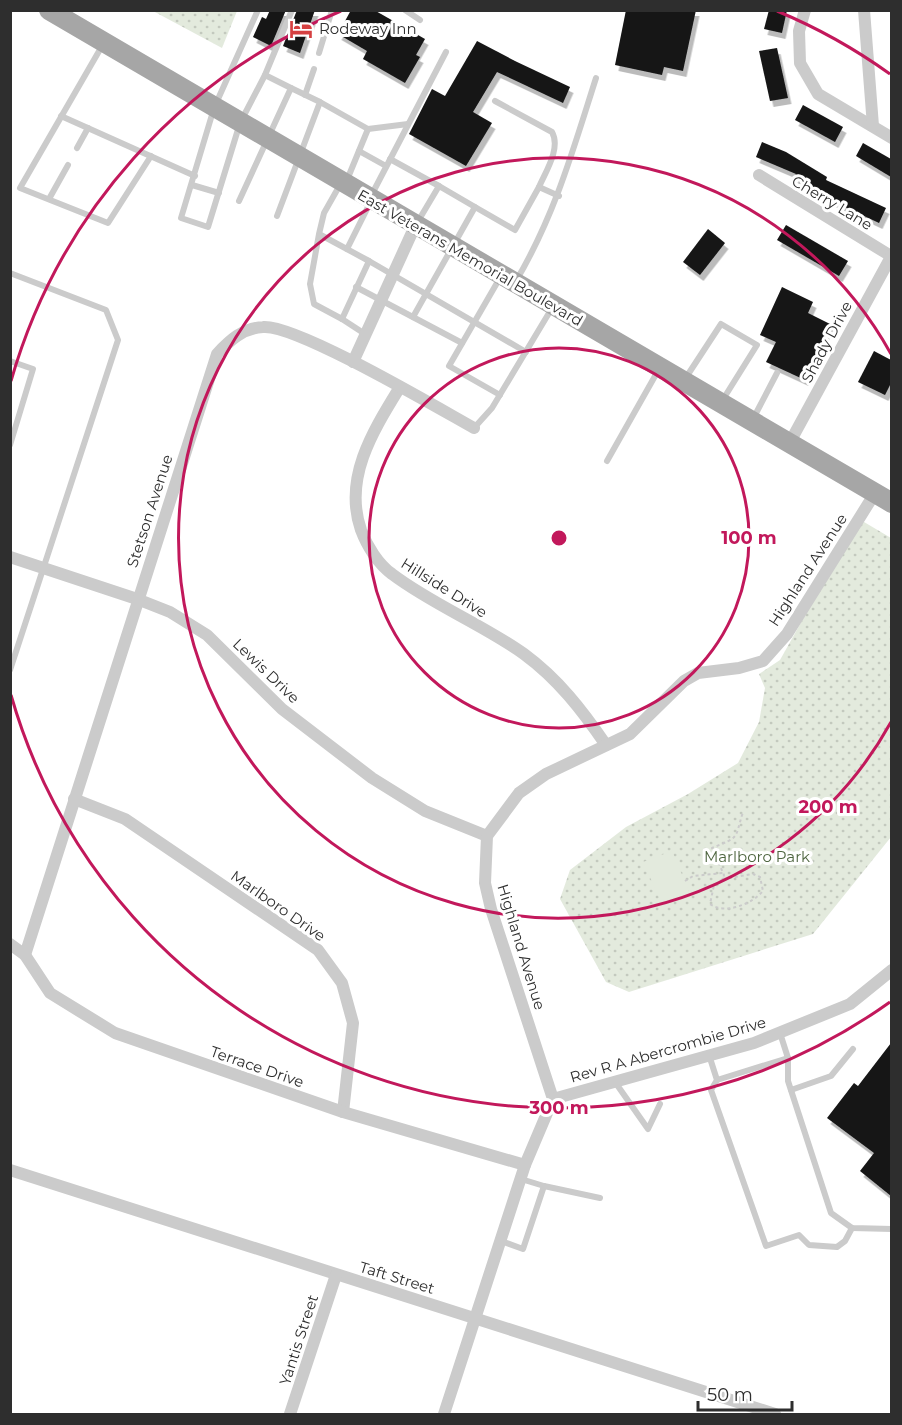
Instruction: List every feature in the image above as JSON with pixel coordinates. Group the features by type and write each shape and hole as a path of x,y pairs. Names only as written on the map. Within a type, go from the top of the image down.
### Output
{"main road":[{"name":"East Veterans Memorial Boulevard","path":"49,10 298,158 883,498"}],"street":[{"path":"805,10 799,31 800,63 818,94 891,138"},
{"path":"864,10 873,126"},
{"name":"Cherry Lane","path":"759,175 891,255"},
{"path":"353,362 415,226"},
{"name":"Shady Drive","path":"789,444 891,255"},
{"name":"Stetson Avenue","path":"25,955 217,354 230,340 247,330 264,326 282,329 353,362 474,428"},
{"name":"Hillside Drive","path":"400,387 370,436 358,471 355,511 367,545 390,573 522,653 551,675 580,708 606,745"},
{"name":"Highland Avenue","path":"553,1099 491,909 485,883 487,836 519,793 546,774 630,734 684,681 698,673 739,669 763,661 787,634 883,498"},
{"name":"Lewis Drive","path":"10,557 171,612 207,635 282,709 372,778 425,811 487,836"},
{"name":"Marlboro Drive","path":"74,799 125,819 318,950 342,983 353,1023 343,1112"},
{"name":"Terrace Drive","path":"10,944 25,955 50,993 115,1034 343,1112 525,1165"},
{"name":"Rev R A Abercrombie Drive","path":"553,1099 709,1055 779,1032 850,1004 891,970"},
{"path":"444,1414 525,1165 553,1099"},
{"name":"Taft Street","path":"10,1170 775,1414"},
{"name":"Yantis Street","path":"291,1414 336,1275"}],"lane":[{"path":"258,10 214,108 181,219 208,227 240,123 265,75 292,10"},
{"path":"319,53 332,10"},
{"path":"405,10 420,20"},
{"path":"104,43 20,188 108,223 152,156"},
{"path":"347,249 388,162 446,52"},
{"path":"305,94 314,69"},
{"path":"265,75 368,129 408,124"},
{"path":"500,395 449,366 474,322 540,241 559,196 596,78"},
{"path":"239,201 291,88"},
{"path":"359,151 438,186 516,230 539,187 555,147 555,138 552,132 495,101"},
{"path":"277,216 320,102"},
{"path":"61,116 195,176"},
{"path":"77,148 88,128"},
{"path":"365,334 314,304 310,284 324,213 343,184 368,129"},
{"path":"49,199 68,165"},
{"path":"192,185 219,193"},
{"path":"415,226 438,186"},
{"path":"539,187 559,196"},
{"path":"413,317 475,207"},
{"path":"319,234 526,352"},
{"path":"342,319 369,261"},
{"path":"10,273 106,310 118,340 45,569 10,670"},
{"path":"356,287 462,343"},
{"path":"474,428 500,395 553,306"},
{"path":"683,382 721,324 757,345 721,404"},
{"path":"10,362 33,369 10,445"},
{"path":"607,461 659,368"},
{"path":"752,422 777,373"},
{"path":"779,1032 788,1058 792,1090 831,1213 852,1228 891,1229"},
{"path":"792,1090 831,1076 852,1049"},
{"path":"709,1055 717,1080"},
{"path":"788,1058 717,1080 711,1090 766,1246 799,1235 809,1245 837,1247 845,1240 852,1228"},
{"path":"615,1082 648,1129 660,1104"},
{"path":"521,1179 600,1198"},
{"path":"501,1241 523,1249 544,1186"}],"path":[{"path":"723,879 723,873 712,848 733,840 740,832 743,812"},
{"path":"685,881 693,876 723,873"},
{"path":"753,874 760,877 763,891 755,900 727,910 715,907 710,904 711,891 714,885 723,879 753,874"}],"green space":[{"path":"153,11 237,11 222,48"},
{"name":"Marlboro Park","path":"859,519 891,538 891,837 813,934 629,992 606,982 560,899 570,870 626,827 688,794 738,763 759,722 765,688 759,674 780,660"},
{"path":"672,851 691,896 663,906 643,862"}],"building":[{"path":"270,10 286,10 271,46 253,37 262,17 266,19"},
{"name":"Rodeway Inn","path":"297,10 315,10 300,53 283,46"},
{"path":"351,10 374,10 425,39 416,55 420,57 405,83 363,59 367,51 338,34"},
{"path":"626,10 696,10 683,71 664,67 662,75 615,65"},
{"path":"769,10 787,10 782,33 764,29"},
{"path":"477,41 570,87 563,103 497,72 473,112 492,123 466,166 409,134 432,89 445,96"},
{"path":"777,48 788,98 770,101 759,51"},
{"path":"803,105 843,127 835,142 795,120"},
{"path":"762,142 786,152 827,177 826,180 886,208 879,223 830,200 794,177 796,174 756,157"},
{"path":"863,143 891,159 891,177 856,156"},
{"path":"786,225 848,261 839,276 777,240"},
{"path":"708,229 725,243 700,275 683,262"},
{"path":"782,287 813,302 808,313 830,324 805,380 766,362 776,342 760,335"},
{"path":"874,351 891,360 891,383 885,395 858,382"},
{"path":"891,1043 891,1196 860,1171 874,1153 827,1118 854,1083 858,1086"}],"place":[{"name":"Rodeway Inn","path":"301,29"}]}
